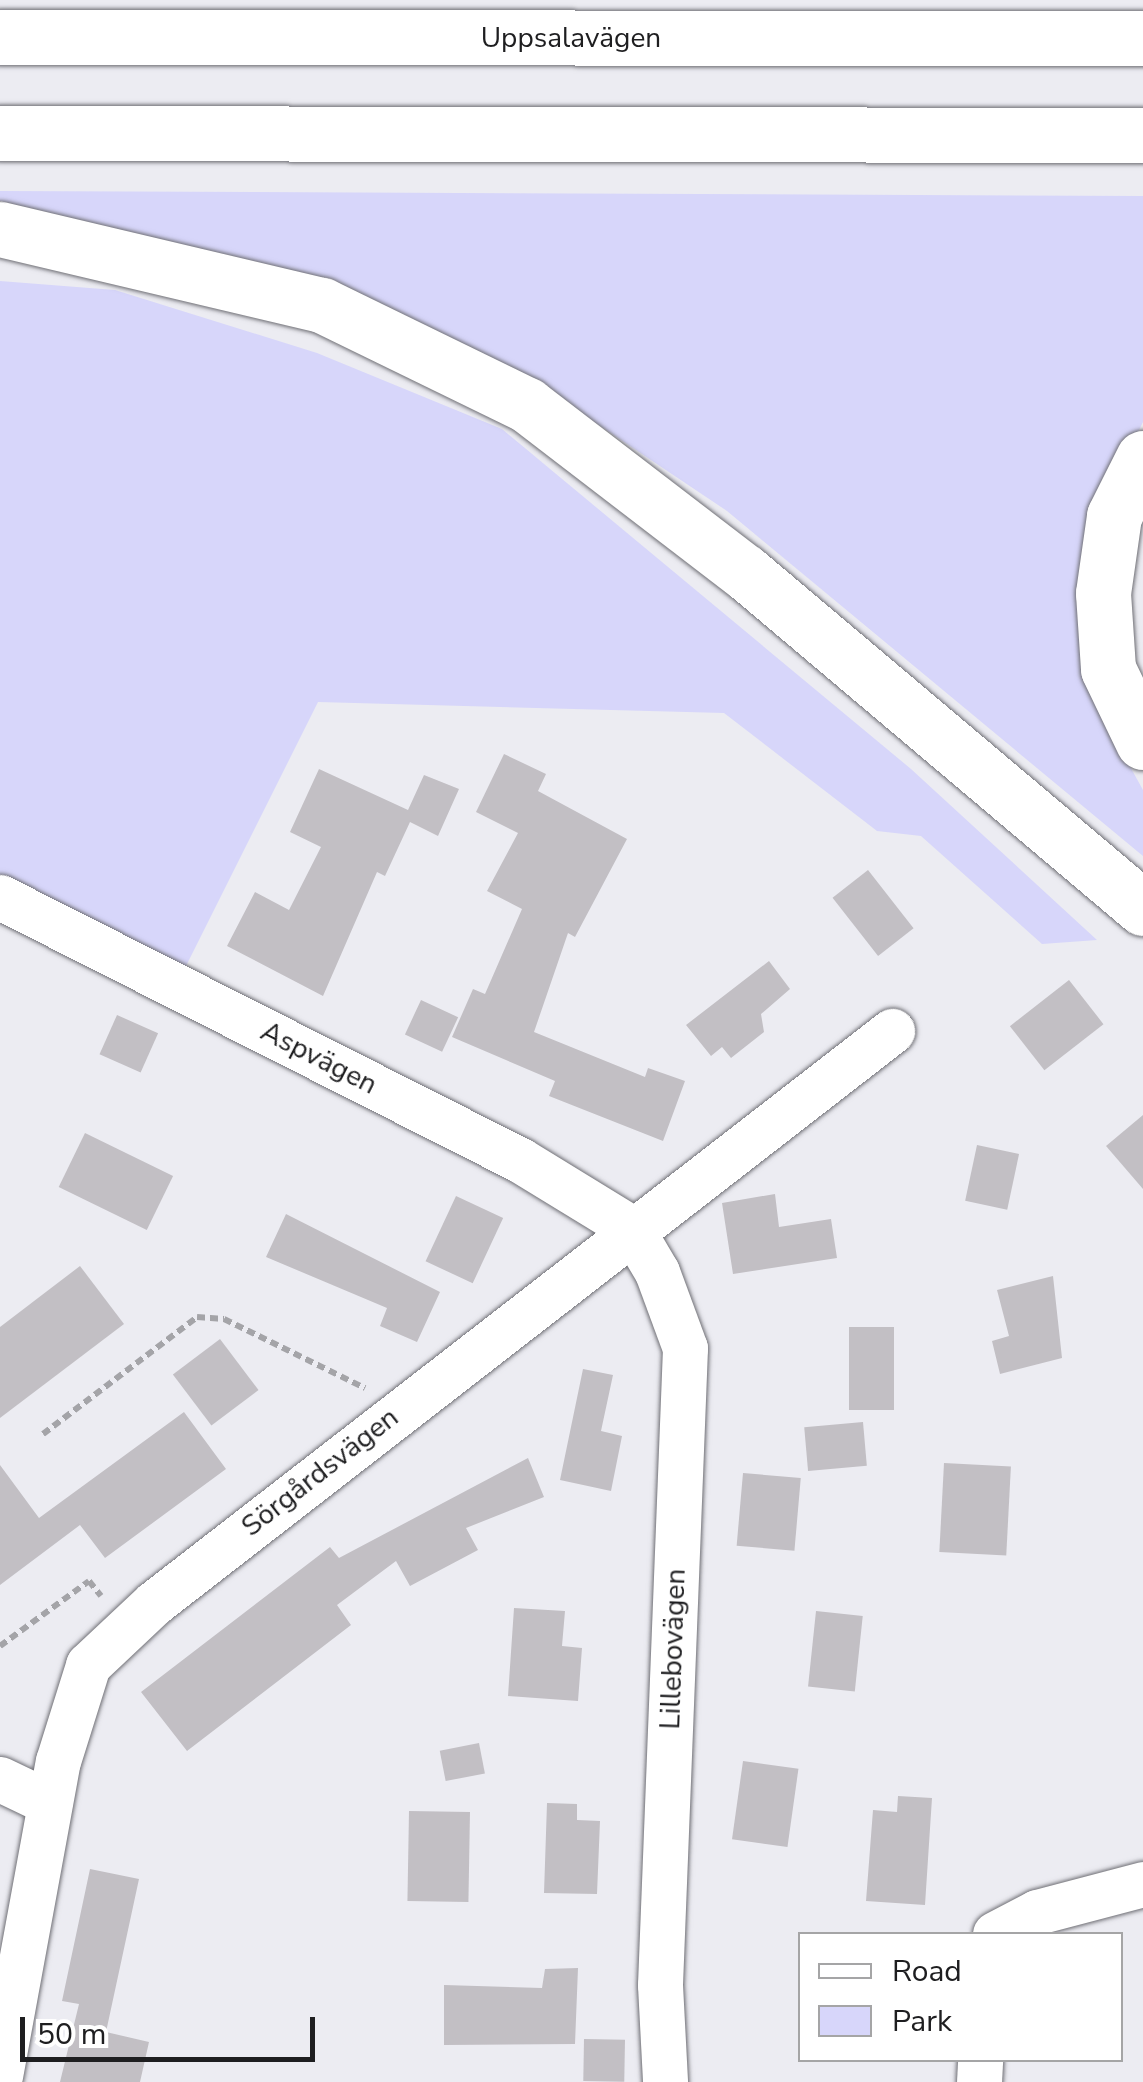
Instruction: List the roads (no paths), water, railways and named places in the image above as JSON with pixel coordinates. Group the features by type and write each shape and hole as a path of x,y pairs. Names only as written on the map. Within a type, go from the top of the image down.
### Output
{"highway":[{"name":"Uppsalavägen","path":"0,38 1143,38"},
{"path":"0,133 1143,135"},
{"path":"0,229 322,305 527,405 744,572 1143,908"},
{"path":"1143,458 1114,516 1103,593 1108,669 1143,742"}],"street":[{"name":"Aspvägen","path":"0,898 520,1160 632,1228"},
{"name":"Sörgårdsvägen","path":"0,2076 8,1988 50,1803 88,1664 128,1627 399,1410 892,1031"},
{"name":"Lillebovägen","path":"632,1228 685,1348 660,1985 665,2082"},
{"path":"0,1779 50,1803"},
{"path":"998,1932 1037,1912 1143,1884"}]}
